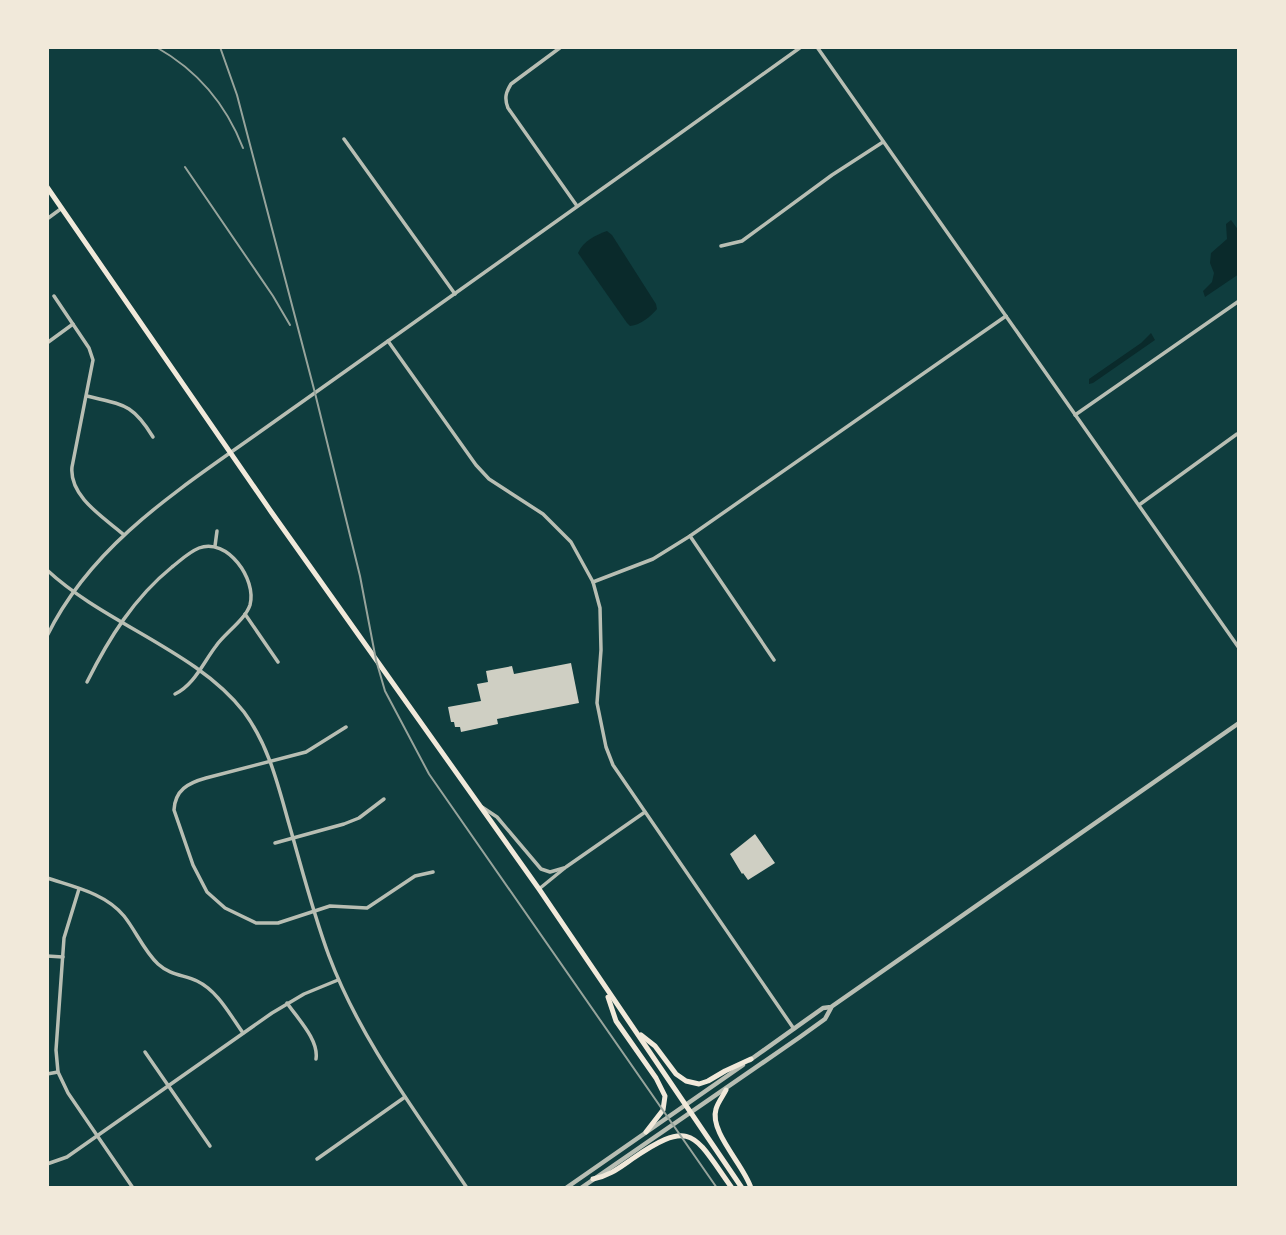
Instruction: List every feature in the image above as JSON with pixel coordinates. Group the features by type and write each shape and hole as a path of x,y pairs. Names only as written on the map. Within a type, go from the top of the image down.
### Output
{"main road":[{"path":"47,187 230,453 539,889 742,1188"},
{"path":"606,990 616,1021 656,1078 665,1096 663,1110 646,1132"},
{"path":"635,1030 656,1046 676,1074 686,1082 699,1084 708,1081 751,1059"},
{"path":"726,1090 716,1110 715,1121 748,1177 751,1188"},
{"path":"593,1179 606,1177 665,1139 680,1134 701,1145 732,1188"}],"street":[{"path":"561,47 511,83 506,101 508,108 577,206"},
{"path":"47,636 73,593 123,534 230,453 801,47"},
{"path":"817,48 1239,649"},
{"path":"344,139 455,294"},
{"path":"721,246 742,241 832,175 883,142"},
{"path":"47,219 62,208"},
{"path":"54,296 89,348 93,360 72,467 72,481 78,493 123,534"},
{"path":"1075,415 1239,301"},
{"path":"593,582 653,559 690,536 1006,316"},
{"path":"47,343 73,324"},
{"path":"388,341 476,465 489,479 543,514 571,542 593,582 600,608 598,716 613,765 794,1029"},
{"path":"87,396 132,409 153,437"},
{"path":"1138,505 1237,434"},
{"path":"215,546 217,531"},
{"path":"690,536 774,660"},
{"path":"87,682 120,622 150,587 197,548 215,546 229,554 250,585 251,601 245,614 223,636 186,688 175,694"},
{"path":"47,570 73,593 199,670 224,691 260,737 271,761 313,911 338,979 370,1043 467,1188"},
{"path":"245,614 278,662"},
{"path":"581,1188 726,1090 824,1019 831,1007 1239,723"},
{"path":"346,727 313,749 187,785 174,803 175,814 202,884 225,908 261,925 278,923 334,906 367,908 415,876 433,872"},
{"path":"275,843 359,818 384,799"},
{"path":"479,804 497,817 537,866 550,872 566,867"},
{"path":"539,889 645,812"},
{"path":"47,878 102,898 118,910 153,959 164,969 208,988 243,1033"},
{"path":"79,889 66,927 62,957 56,1050 58,1072 64,1086 133,1188"},
{"path":"47,956 62,957"},
{"path":"47,1164 67,1157 287,1003 338,979"},
{"path":"287,1003 313,1041 317,1049 316,1059"},
{"path":"565,1188 823,1008 831,1007"},
{"path":"145,1052 210,1146"},
{"path":"47,1074 58,1072"},
{"path":"317,1158 405,1097"}],"water":[{"path":"1231,220 1239,231 1239,274 1205,297 1203,291 1212,282 1214,273 1210,263 1211,253 1227,239 1226,224"},
{"path":"607,231 656,304 657,309 652,314 634,325 627,323 578,253 586,242"},
{"path":"1151,333 1155,340 1089,384 1089,379"}],"building":[{"path":"571,663 579,703 497,719 498,724 461,732 460,727 455,727 454,722 451,722 448,707 481,701 477,684 488,682 486,671 512,666 514,674"},
{"path":"755,834 775,863 748,880 730,854"}],"railway":[{"path":"156,47 184,66 209,90 228,117 243,148"},
{"path":"220,47 237,95 315,393 385,691 429,774 717,1188"},
{"path":"185,167 290,325"}]}
